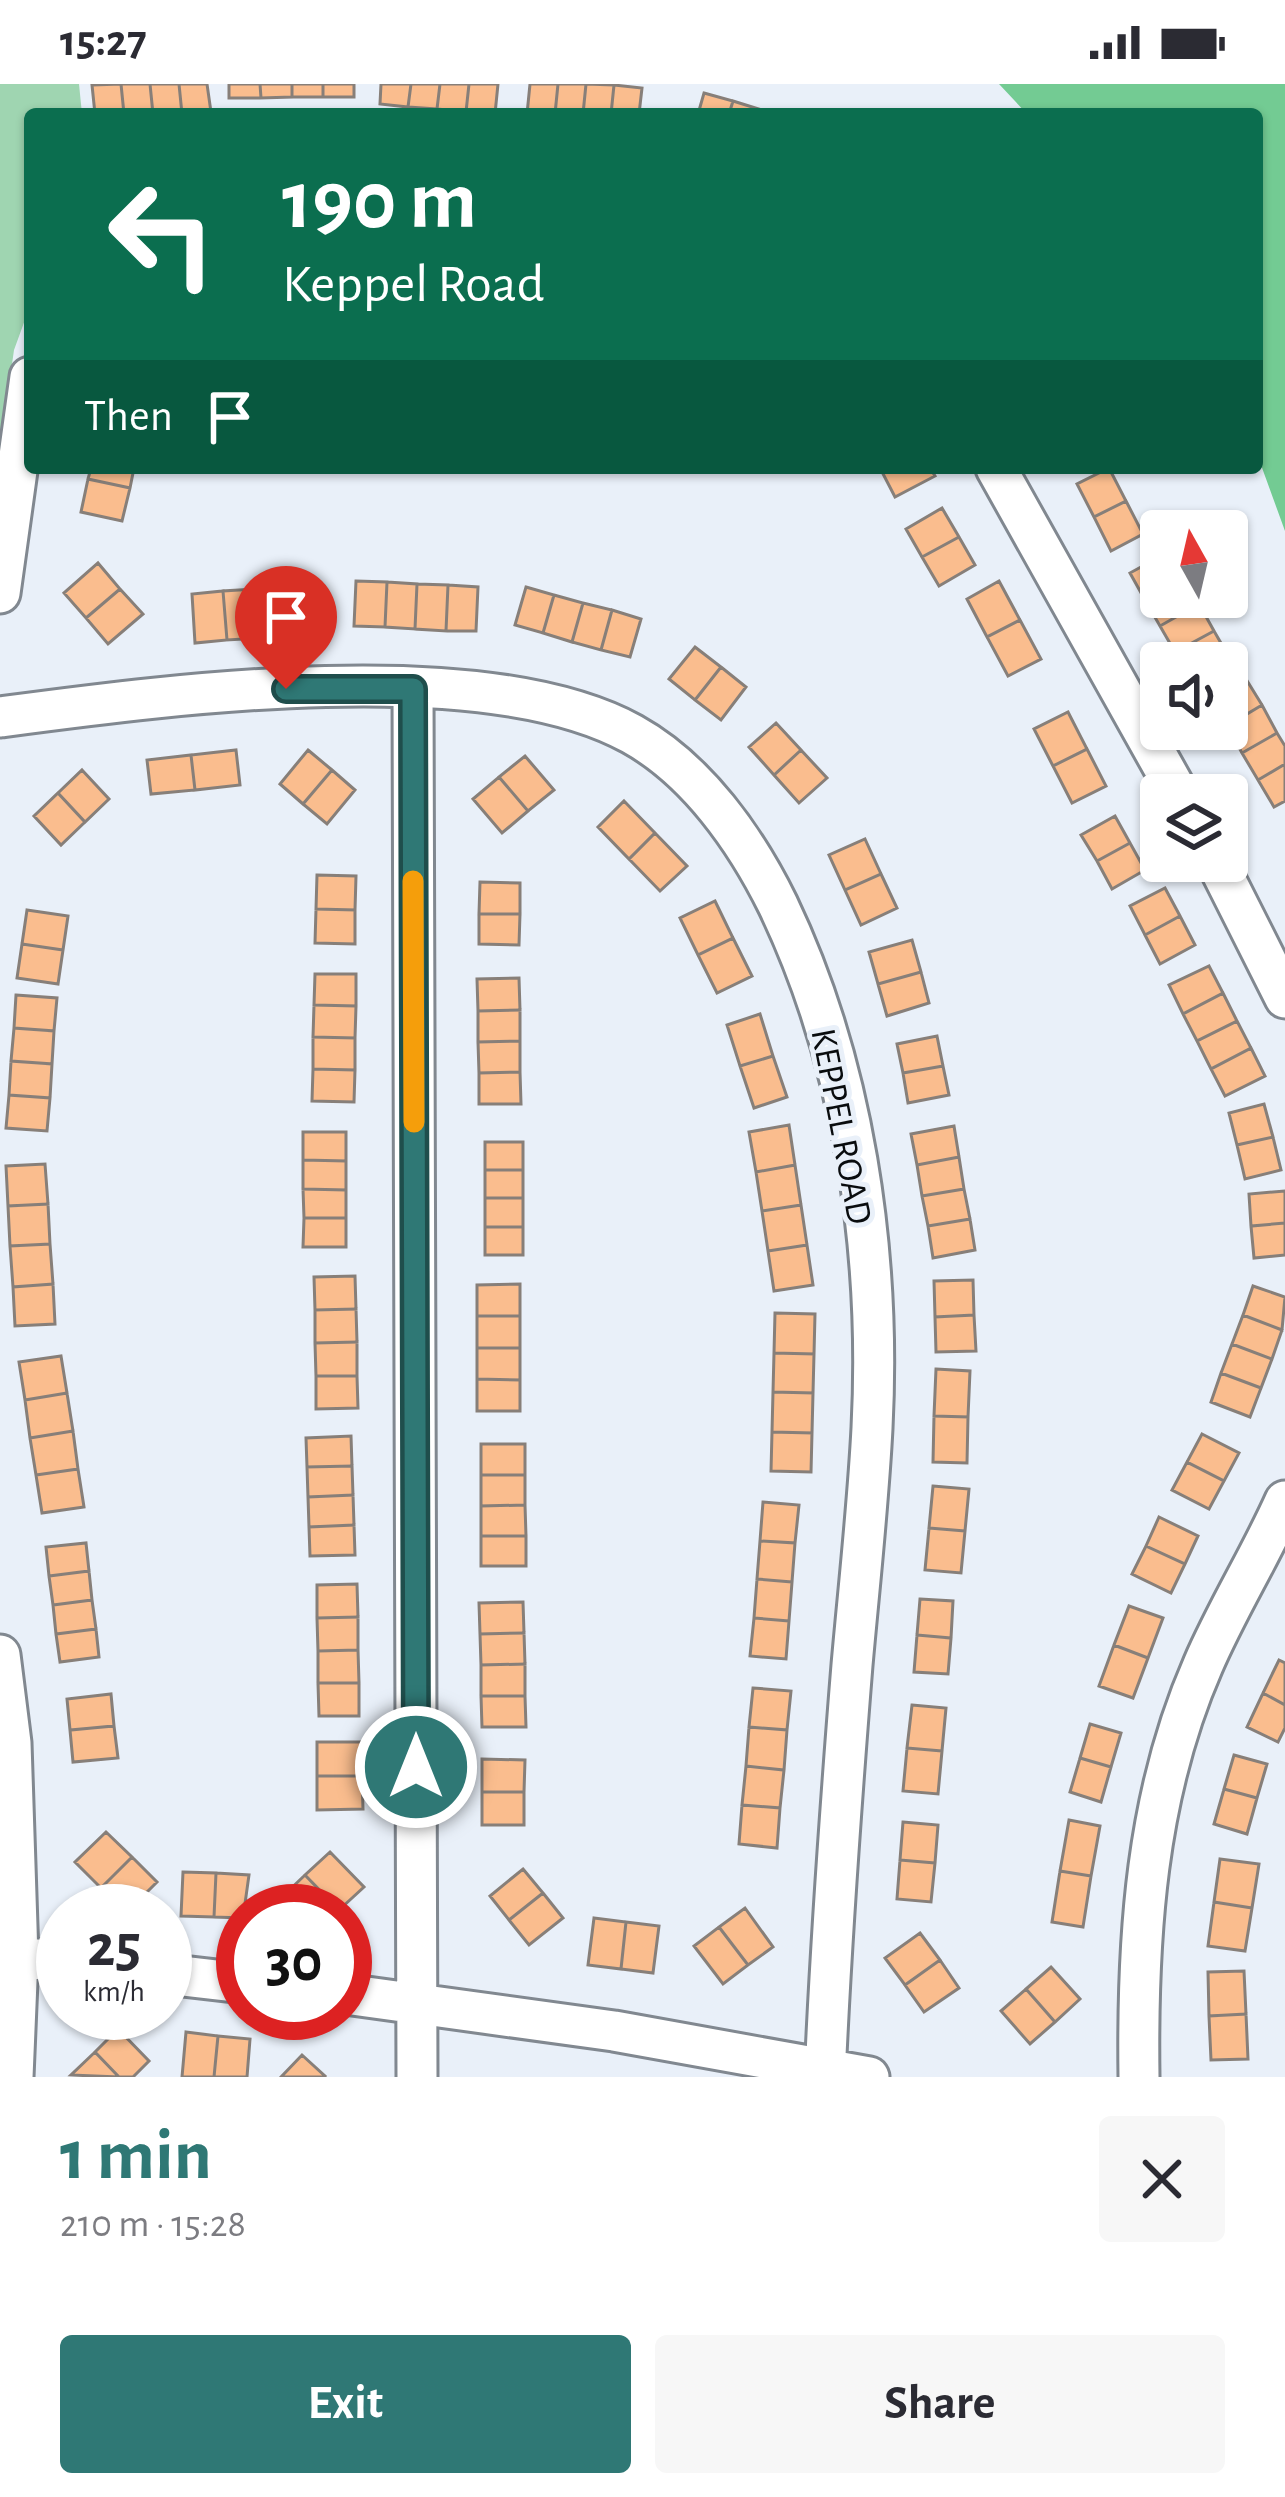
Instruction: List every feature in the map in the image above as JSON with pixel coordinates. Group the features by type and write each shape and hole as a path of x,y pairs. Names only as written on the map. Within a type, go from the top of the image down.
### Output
{"street":[{"path":"0,593 24,420"},
{"path":"999,474 1167,774"},
{"name":"KEPPEL ROAD","path":"0,717 144,698 286,689 413,689 534,702 580,713 634,735 687,777 730,823 761,870 796,944 834,1054 857,1168 871,1290 872,1425 825,2073"},
{"path":"413,689 417,2077"},
{"path":"1227,882 1285,998"},
{"path":"1139,2077 1139,1957 1162,1786 1204,1663 1285,1501"},
{"path":"0,1655 11,1743 18,1958 13,2077"},
{"path":"18,1958 36,1960"},
{"path":"372,1997 614,2031 825,2073 869,2077"}],"green space":[{"path":"0,84 79,84 81,108 24,108 24,322 14,350 0,449"},
{"path":"999,84 1285,84 1285,531 1263,470 1263,108 1021,108"}],"building":[{"path":"121,84 123,108 94,108 92,85"},
{"path":"121,84 150,84 152,108 123,108"},
{"path":"150,84 179,84 181,108 152,108"},
{"path":"179,84 207,84 210,108 181,108"},
{"path":"229,84 260,84 261,98 229,98"},
{"path":"260,84 292,84 292,97 261,98"},
{"path":"292,84 323,84 323,97 292,97"},
{"path":"323,84 354,84 354,97 323,97"},
{"path":"381,84 411,84 408,107 380,104"},
{"path":"411,84 440,84 437,108 408,107"},
{"path":"440,84 469,84 466,108 437,108"},
{"path":"469,84 498,84 496,108 466,108"},
{"path":"530,84 558,84 556,108 528,108"},
{"path":"558,84 586,84 584,108 556,108"},
{"path":"586,84 614,85 612,108 584,108"},
{"path":"614,85 642,88 640,108 612,108"},
{"path":"704,93 733,101 731,108 700,108"},
{"path":"89,474 133,474 130,488 88,479"},
{"path":"883,474 935,476 895,497"},
{"path":"1097,474 1112,474 1126,501 1094,517 1077,484"},
{"path":"88,479 130,488 122,521 81,512"},
{"path":"1126,501 1140,536 1111,551 1094,517"},
{"path":"942,508 959,537 922,557 906,529"},
{"path":"959,537 975,565 939,586 922,557"},
{"path":"98,563 120,589 86,618 64,593"},
{"path":"1140,568 1140,591 1130,573"},
{"path":"356,581 387,582 385,627 354,626"},
{"path":"999,581 1020,620 987,637 967,599"},
{"path":"387,582 417,584 415,629 385,627"},
{"path":"319,584 322,634 290,636 287,586"},
{"path":"417,584 448,585 446,631 415,629"},
{"path":"448,585 478,587 476,631 446,631"},
{"path":"287,586 290,636 259,638 255,589"},
{"path":"526,587 554,595 543,633 515,625"},
{"path":"120,589 143,614 108,644 86,618"},
{"path":"255,589 259,638 227,640 223,591"},
{"path":"223,591 227,640 195,643 192,594"},
{"path":"554,595 583,603 572,642 543,633"},
{"path":"583,603 612,610 601,650 572,642"},
{"path":"612,610 641,619 630,657 601,650"},
{"path":"1174,618 1207,618 1214,631 1194,642 1169,642 1160,626"},
{"path":"1020,620 1041,659 1008,676 987,637"},
{"path":"1214,631 1220,642 1194,642"},
{"path":"695,647 721,667 695,700 669,679"},
{"path":"721,667 746,687 721,720 695,700"},
{"path":"1248,682 1262,705 1248,713"},
{"path":"1262,705 1277,733 1248,750 1248,713"},
{"path":"1068,712 1087,749 1053,766 1034,729"},
{"path":"776,723 801,750 774,775 749,747"},
{"path":"1277,733 1285,746 1285,764 1258,780 1242,753"},
{"path":"1087,749 1106,786 1072,803 1053,766"},
{"path":"236,750 240,785 195,790 191,755"},
{"path":"308,750 332,770 303,804 280,784"},
{"path":"801,750 827,778 799,803 774,775"},
{"path":"191,755 195,790 151,794 147,760"},
{"path":"525,756 554,790 528,811 499,777"},
{"path":"1285,764 1285,801 1274,807 1258,780"},
{"path":"82,770 109,799 85,822 58,793"},
{"path":"332,770 355,790 327,824 303,804"},
{"path":"499,777 528,811 502,833 473,799"},
{"path":"58,793 85,822 61,845 34,816"},
{"path":"624,801 655,833 629,859 598,827"},
{"path":"1115,816 1130,843 1097,861 1081,835"},
{"path":"655,833 687,866 660,891 629,859"},
{"path":"865,839 881,874 845,890 829,855"},
{"path":"1130,843 1140,861 1140,873 1112,889 1097,861"},
{"path":"881,874 897,908 861,925 845,890"},
{"path":"317,875 356,876 355,910 316,909"},
{"path":"480,882 520,883 520,914 479,914"},
{"path":"1165,888 1180,916 1145,935 1130,906"},
{"path":"715,901 733,938 698,955 680,918"},
{"path":"316,909 355,910 355,944 315,943"},
{"path":"27,910 68,916 63,950 22,944"},
{"path":"479,914 520,914 519,945 479,944"},
{"path":"1180,916 1195,945 1160,964 1145,935"},
{"path":"733,938 752,976 717,993 698,955"},
{"path":"912,940 921,972 878,984 869,952"},
{"path":"22,944 63,950 58,984 17,978"},
{"path":"1209,966 1223,993 1183,1014 1169,985"},
{"path":"921,972 929,1003 887,1016 878,984"},
{"path":"315,974 356,974 356,1006 314,1005"},
{"path":"519,978 520,1010 478,1011 477,979"},
{"path":"1223,993 1237,1021 1197,1041 1183,1014"},
{"path":"16,995 57,998 54,1031 14,1028"},
{"path":"314,1005 356,1006 355,1038 313,1037"},
{"path":"520,1010 520,1041 478,1042 478,1011"},
{"path":"760,1014 773,1056 740,1066 727,1025"},
{"path":"1237,1021 1251,1048 1211,1069 1197,1041"},
{"path":"14,1028 54,1031 52,1064 11,1061"},
{"path":"937,1036 943,1066 903,1073 897,1044"},
{"path":"313,1037 355,1038 355,1070 313,1069"},
{"path":"520,1041 520,1072 479,1073 478,1042"},
{"path":"1251,1048 1265,1076 1225,1096 1211,1069"},
{"path":"773,1056 787,1097 754,1108 740,1066"},
{"path":"11,1061 52,1064 50,1098 9,1095"},
{"path":"943,1066 949,1095 908,1103 903,1073"},
{"path":"313,1069 355,1070 354,1102 312,1101"},
{"path":"520,1072 521,1104 479,1104 479,1073"},
{"path":"9,1095 50,1098 47,1131 6,1128"},
{"path":"1264,1104 1273,1137 1237,1145 1229,1113"},
{"path":"789,1125 795,1165 756,1172 749,1132"},
{"path":"954,1126 959,1157 917,1165 911,1134"},
{"path":"303,1132 346,1132 346,1161 303,1160"},
{"path":"1273,1137 1281,1170 1245,1179 1237,1145"},
{"path":"485,1142 523,1142 523,1170 485,1170"},
{"path":"959,1157 964,1189 922,1196 917,1165"},
{"path":"303,1160 346,1161 346,1190 303,1189"},
{"path":"45,1164 48,1204 8,1206 6,1166"},
{"path":"795,1165 801,1205 762,1211 756,1172"},
{"path":"485,1170 523,1170 523,1198 485,1198"},
{"path":"303,1189 346,1190 346,1218 304,1218"},
{"path":"964,1189 970,1219 928,1226 922,1196"},
{"path":"1285,1191 1285,1223 1251,1226 1249,1194"},
{"path":"485,1198 523,1198 523,1227 485,1227"},
{"path":"48,1204 50,1244 10,1246 8,1206"},
{"path":"801,1205 807,1245 768,1251 762,1211"},
{"path":"304,1218 346,1218 346,1247 303,1247"},
{"path":"970,1219 975,1250 933,1258 928,1226"},
{"path":"1285,1223 1285,1255 1254,1258 1251,1226"},
{"path":"485,1227 523,1227 523,1255 485,1255"},
{"path":"50,1244 53,1284 13,1287 10,1246"},
{"path":"807,1245 813,1285 774,1291 768,1251"},
{"path":"355,1276 356,1309 315,1310 314,1277"},
{"path":"973,1280 974,1315 935,1317 934,1281"},
{"path":"53,1284 55,1324 15,1326 13,1287"},
{"path":"520,1284 520,1316 477,1316 477,1285"},
{"path":"1253,1286 1285,1297 1282,1330 1243,1315"},
{"path":"356,1309 357,1342 315,1343 315,1310"},
{"path":"775,1313 815,1314 814,1354 774,1353"},
{"path":"974,1315 976,1351 936,1352 935,1317"},
{"path":"1243,1315 1282,1330 1272,1359 1232,1344"},
{"path":"477,1316 520,1316 520,1348 477,1348"},
{"path":"357,1342 357,1376 316,1376 315,1343"},
{"path":"1232,1344 1272,1359 1261,1388 1221,1373"},
{"path":"477,1348 520,1348 520,1380 477,1379"},
{"path":"774,1353 814,1354 813,1393 773,1392"},
{"path":"61,1356 67,1393 25,1400 19,1362"},
{"path":"936,1369 970,1371 968,1417 934,1416"},
{"path":"1221,1373 1261,1388 1250,1417 1211,1402"},
{"path":"316,1376 357,1376 358,1408 316,1409"},
{"path":"477,1379 520,1380 520,1411 477,1411"},
{"path":"773,1392 813,1393 812,1433 772,1432"},
{"path":"67,1393 73,1431 30,1438 25,1400"},
{"path":"934,1416 968,1417 967,1463 933,1462"},
{"path":"73,1431 78,1469 36,1475 30,1438"},
{"path":"772,1432 812,1433 811,1472 771,1471"},
{"path":"1202,1434 1239,1453 1224,1481 1187,1462"},
{"path":"351,1436 352,1466 307,1467 306,1438"},
{"path":"481,1444 525,1444 525,1475 481,1475"},
{"path":"1187,1462 1224,1481 1209,1509 1172,1490"},
{"path":"352,1466 353,1495 308,1497 307,1467"},
{"path":"78,1469 84,1507 42,1513 36,1475"},
{"path":"481,1475 525,1475 525,1505 481,1506"},
{"path":"933,1486 969,1489 965,1531 929,1528"},
{"path":"353,1495 354,1525 309,1527 308,1497"},
{"path":"763,1502 799,1505 795,1543 760,1541"},
{"path":"525,1505 526,1536 481,1536 481,1506"},
{"path":"1159,1517 1198,1536 1185,1564 1146,1546"},
{"path":"354,1525 355,1555 310,1556 309,1527"},
{"path":"929,1528 965,1531 961,1573 925,1570"},
{"path":"481,1536 526,1536 526,1566 481,1566"},
{"path":"760,1541 795,1543 792,1582 757,1579"},
{"path":"86,1543 89,1571 49,1576 46,1547"},
{"path":"1146,1546 1185,1564 1171,1593 1132,1574"},
{"path":"89,1571 92,1600 53,1605 49,1576"},
{"path":"757,1579 792,1582 789,1621 754,1618"},
{"path":"357,1584 358,1617 317,1618 317,1585"},
{"path":"920,1599 953,1601 951,1638 917,1635"},
{"path":"92,1600 96,1629 56,1634 53,1605"},
{"path":"523,1602 524,1633 480,1634 479,1603"},
{"path":"1129,1606 1163,1618 1148,1658 1114,1645"},
{"path":"358,1617 358,1650 318,1651 317,1618"},
{"path":"754,1618 789,1621 786,1659 750,1656"},
{"path":"96,1629 99,1657 60,1662 56,1634"},
{"path":"524,1633 525,1664 481,1665 480,1634"},
{"path":"917,1635 951,1638 948,1674 914,1672"},
{"path":"1114,1645 1148,1658 1133,1698 1099,1686"},
{"path":"358,1650 359,1683 318,1683 318,1651"},
{"path":"1279,1660 1285,1663 1285,1705 1263,1693"},
{"path":"525,1664 525,1696 481,1696 481,1665"},
{"path":"318,1683 359,1683 359,1716 319,1716"},
{"path":"753,1688 791,1691 787,1730 749,1727"},
{"path":"1263,1693 1285,1705 1285,1728 1278,1742 1247,1727"},
{"path":"111,1694 114,1726 70,1730 67,1699"},
{"path":"481,1696 525,1696 526,1727 482,1727"},
{"path":"912,1705 946,1708 942,1751 907,1748"},
{"path":"1090,1724 1121,1733 1111,1767 1080,1758"},
{"path":"114,1726 118,1758 73,1762 70,1730"},
{"path":"749,1727 787,1730 784,1770 746,1766"},
{"path":"317,1742 362,1742 362,1776 317,1776"},
{"path":"907,1748 942,1751 938,1794 903,1791"},
{"path":"1234,1755 1267,1764 1257,1798 1224,1789"},
{"path":"1080,1758 1111,1767 1101,1802 1070,1792"},
{"path":"482,1759 525,1760 524,1792 482,1792"},
{"path":"746,1766 784,1770 780,1808 742,1805"},
{"path":"317,1776 362,1776 363,1809 317,1810"},
{"path":"1224,1789 1257,1798 1247,1834 1214,1824"},
{"path":"482,1792 524,1792 524,1825 482,1825"},
{"path":"742,1805 780,1808 777,1848 739,1844"},
{"path":"1069,1820 1100,1826 1091,1876 1060,1871"},
{"path":"903,1822 938,1825 935,1863 900,1860"},
{"path":"106,1832 132,1857 105,1884 97,1884 75,1862"},
{"path":"330,1852 361,1884 314,1884 305,1875"},
{"path":"132,1857 157,1882 155,1884 105,1884"},
{"path":"1220,1859 1259,1864 1252,1908 1214,1902"},
{"path":"900,1860 935,1863 931,1902 897,1899"},
{"path":"523,1869 543,1893 509,1920 490,1896"},
{"path":"1060,1871 1091,1876 1083,1927 1052,1922"},
{"path":"183,1872 216,1873 214,1917 192,1916 192,1884 182,1884"},
{"path":"216,1873 249,1875 248,1884 216,1884 214,1917"},
{"path":"543,1893 563,1918 529,1945 509,1920"},
{"path":"1214,1902 1252,1908 1245,1951 1208,1946"},
{"path":"745,1908 773,1947 748,1965 719,1927"},
{"path":"594,1918 626,1922 621,1969 588,1965"},
{"path":"626,1922 659,1926 653,1973 621,1969"},
{"path":"719,1927 748,1965 723,1984 694,1946"},
{"path":"920,1933 940,1960 905,1985 885,1958"},
{"path":"940,1960 959,1988 924,2012 905,1985"},
{"path":"1051,1967 1080,1999 1055,2022 1026,1989"},
{"path":"1244,1971 1246,2014 1209,2016 1208,1972"},
{"path":"1026,1989 1055,2022 1030,2044 1001,2011"},
{"path":"1246,2014 1248,2059 1211,2060 1209,2016"},
{"path":"192,2033 216,2036 214,2077 182,2077 185,2040 192,2040"},
{"path":"107,2040 129,2040 149,2061 133,2077 119,2077 95,2052"},
{"path":"218,2040 250,2040 247,2077 214,2077"},
{"path":"95,2052 119,2077 71,2075"},
{"path":"302,2055 325,2076 281,2077"}],"slow traffic":[{"path":"413,881 414,1122"}],"route":[{"path":"286,689 413,689 416,1767"}]}
